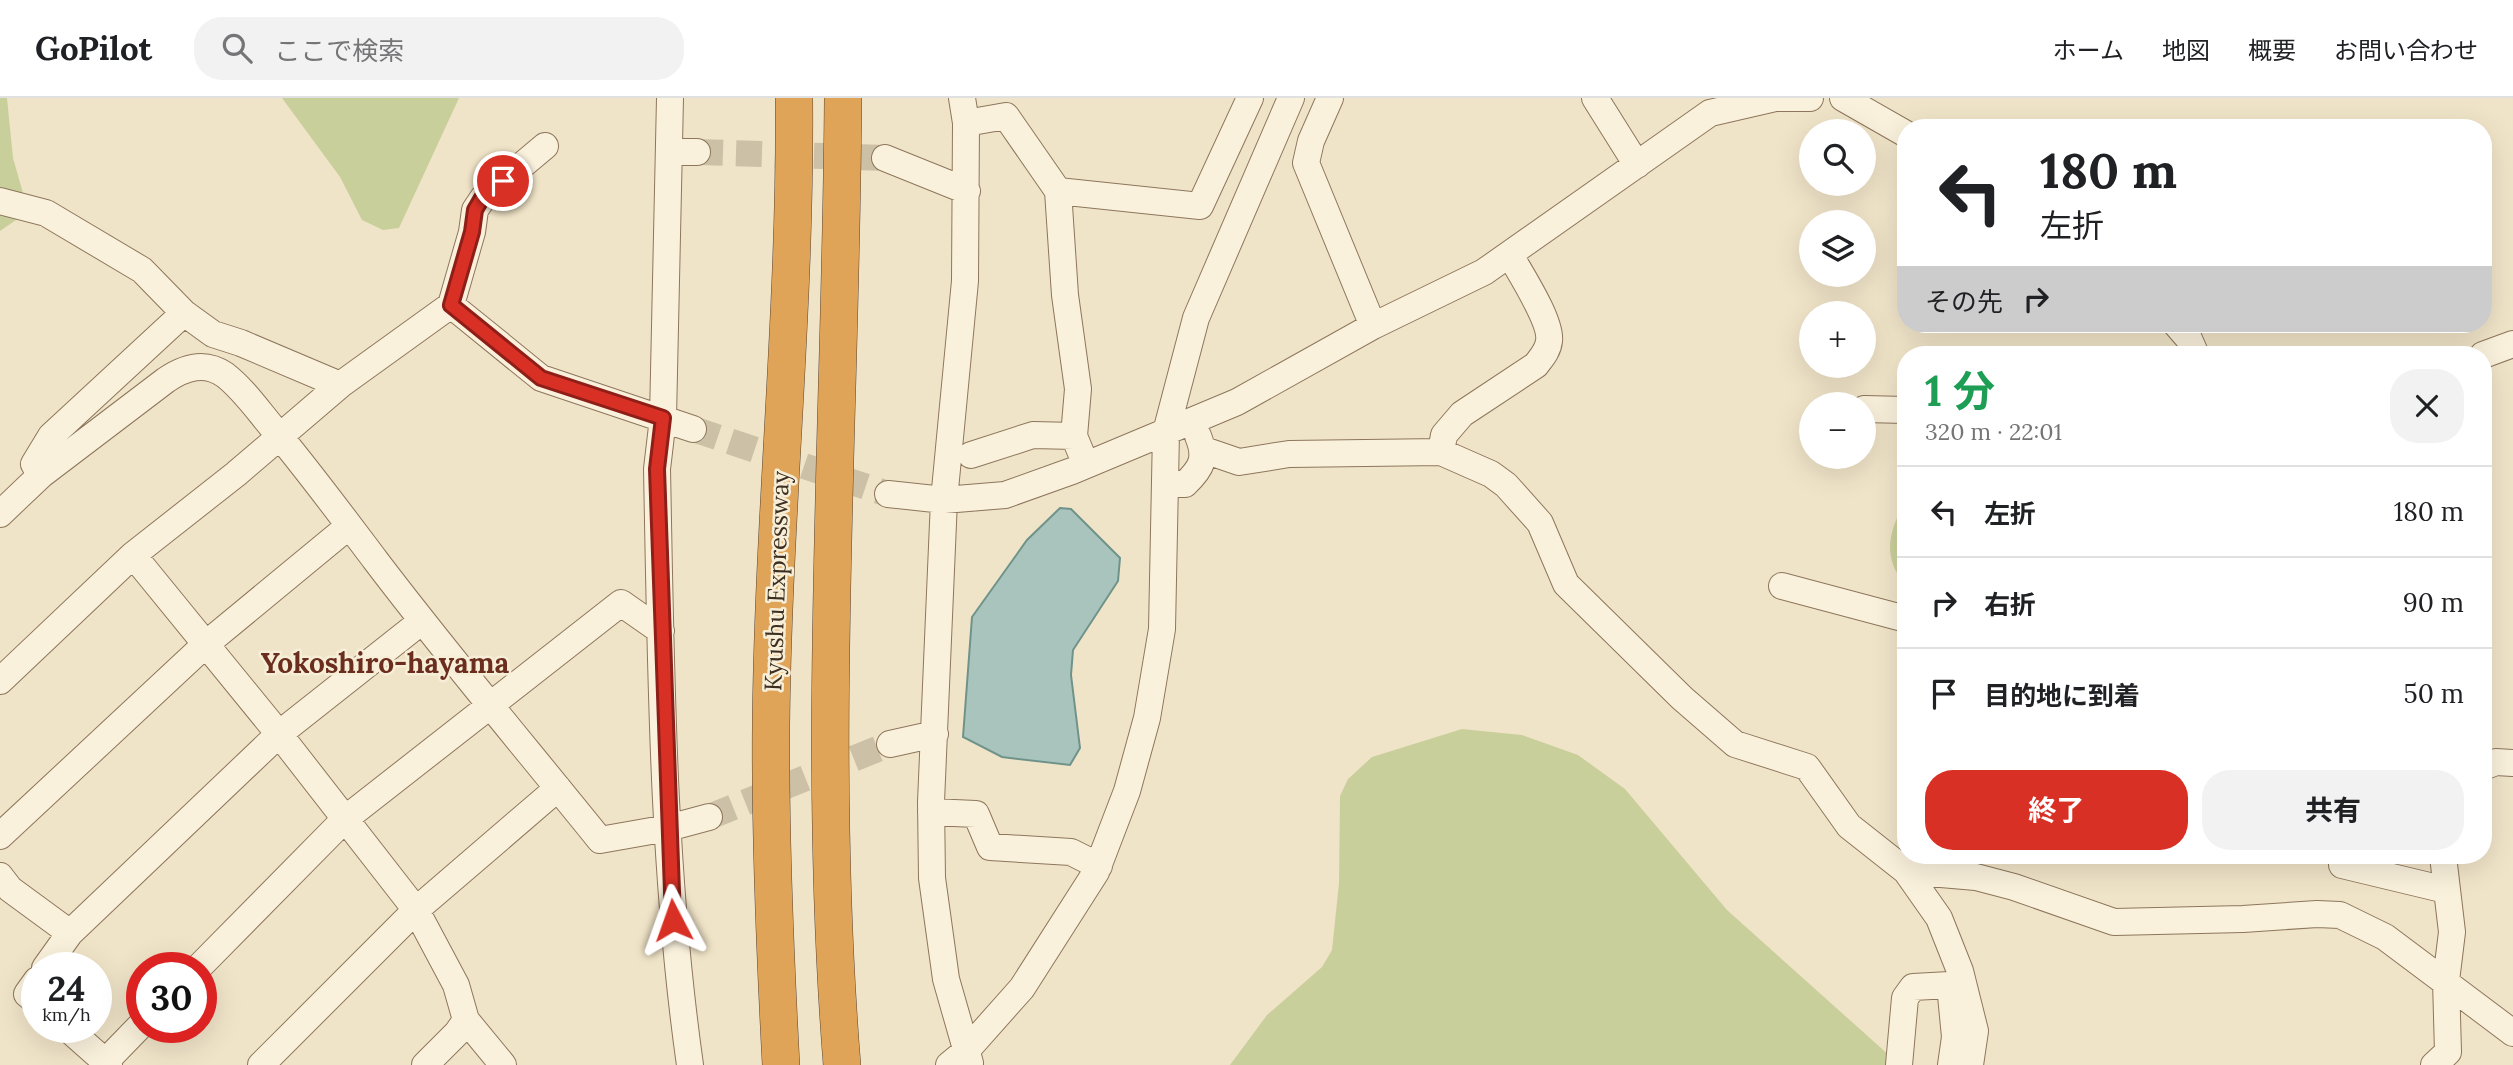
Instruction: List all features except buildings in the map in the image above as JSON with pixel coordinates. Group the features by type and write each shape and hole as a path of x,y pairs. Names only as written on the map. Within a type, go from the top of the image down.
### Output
{"highway":[{"name":"Kyushu Expressway","path":"781,1065 773,917 771,726 795,195 794,98"},
{"path":"841,1054 833,896 831,706 843,98"}],"street":[{"path":"670,98 663,418 657,469 668,828 677,975 690,1065"},
{"path":"962,1060 1022,988 1099,866 1127,791 1147,718 1161,629 1166,432 1196,318 1291,98"},
{"path":"1330,98 1311,141 1306,163 1373,326"},
{"path":"1595,98 1637,165"},
{"path":"888,494 944,500 1005,495 1086,465 1237,402 1373,326 1485,272 1710,113 1771,98 1810,98"},
{"path":"1843,98 1897,129"},
{"path":"1058,191 1200,206 1247,104 1278,126 1311,141"},
{"path":"962,1060 946,979 932,878 931,812 944,500 965,281 967,191 964,110 1006,116 1058,191 1065,295 1079,389 1074,436 1086,465"},
{"path":"0,681 133,555 280,437 340,385 451,305 472,232 475,210 482,198 545,146"},
{"path":"668,152 697,152"},
{"path":"885,158 967,191"},
{"path":"0,201 46,213 142,270 184,313 213,334 241,342 340,385"},
{"path":"1441,452 1444,435 1462,414 1536,366 1550,339 1545,322 1510,255"},
{"path":"451,305 541,378 693,429"},
{"path":"41,475 34,464 51,436 184,313"},
{"path":"2492,352 2513,344"},
{"path":"0,514 41,475 180,370 196,366 210,368 225,375 280,437 422,621 600,840 668,828 709,817"},
{"path":"1876,409 1897,410"},
{"path":"1165,484 1185,484 1202,468 1204,450 1191,421"},
{"path":"971,455 1033,435 1074,436"},
{"path":"1204,450 1239,462 1289,454 1441,452 1491,474 1506,485 1540,523 1566,584 1682,698 1735,744 1807,767 1849,825 1897,863"},
{"path":"0,836 206,644 349,526"},
{"path":"133,555 279,734 416,910 456,985 467,1020 503,1065"},
{"path":"1782,586 1897,617"},
{"path":"214,952 345,818 621,603 661,631"},
{"path":"56,952 70,933 279,734 422,621"},
{"path":"890,744 935,734"},
{"path":"2492,764 2513,763"},
{"path":"261,1065 416,910 558,788"},
{"path":"931,812 976,814 990,847 1071,852 1099,866"},
{"path":"1898,864 1906,870 1939,918 1960,971 1975,1031 1970,1065"},
{"path":"2342,864 2446,890"},
{"path":"2434,1065 2448,1052 2446,981 2452,932 2444,864"},
{"path":"1906,870 1942,866 2014,887 2114,922 2340,915 2385,937 2513,1032"},
{"path":"0,876 10,889 70,933"},
{"path":"1899,1065 1905,998 1913,987 1950,985 1955,1037 1951,1065"},
{"path":"425,1065 467,1020"},
{"path":"84,1043 107,1063 126,1042"}],"green space":[{"path":"0,98 7,98 13,158 25,200 19,218 0,231"},
{"path":"282,98 459,98 399,228 383,230 362,220 340,177"},
{"path":"1897,519 1897,573 1890,553"},
{"path":"1462,729 1522,735 1578,755 1625,789 1727,910 1900,1065 1230,1065 1267,1015 1322,967 1332,950 1339,883 1340,796 1348,779 1372,757"}],"water":[{"path":"1060,508 1071,509 1120,558 1118,581 1073,650 1071,675 1080,748 1070,765 1002,757 963,737 972,617 1027,540"}],"tunnel":[{"path":"697,152 885,158"},
{"path":"693,429 888,494"},
{"path":"709,817 890,744"}],"district":[{"name":"Yokoshiro-hayama","path":"385,663"}],"route":[{"path":"503,181 482,198 475,210 472,232 451,305 541,378 663,418 657,469 660,625 673,920"}]}
